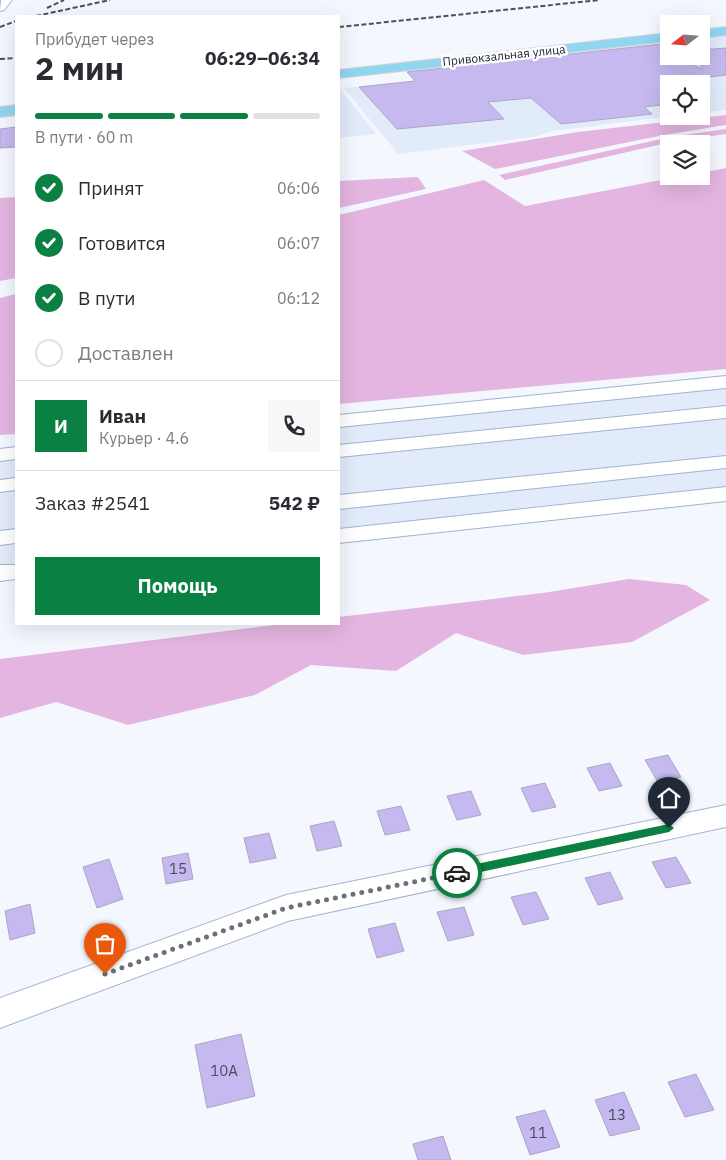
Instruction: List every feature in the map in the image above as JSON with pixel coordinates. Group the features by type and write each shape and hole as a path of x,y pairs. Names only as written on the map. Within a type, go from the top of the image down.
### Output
{"main road":[{"path":"710,33 726,32"},
{"name":"Привокзальная улица","path":"340,74 660,38"},
{"path":"0,112 15,110"}],"street":[{"path":"0,8 7,0"},
{"path":"340,421 726,382"},
{"path":"340,451 726,412"},
{"path":"0,455 15,453"},
{"path":"340,502 726,462"},
{"path":"0,486 15,484"},
{"path":"340,536 726,494"},
{"path":"0,538 15,536"},
{"path":"0,574 15,572"},
{"path":"0,1013 286,908 726,816"}],"shaded area":[{"path":"726,35 726,110 710,112 710,75 660,75 660,118 553,131 534,137 398,154 344,88 415,81 403,68 660,41 660,65 710,65 710,36"},
{"path":"341,90 376,134 340,138"},
{"path":"726,115 726,125 660,135 495,169 462,151 578,132 660,123 660,125 710,125 710,117"},
{"path":"726,129 726,134 710,136 684,135"},
{"path":"660,139 660,145 505,180 499,175"},
{"path":"726,168 726,369 340,404 340,215 484,180 525,206 660,180 660,185 710,185 710,171"},
{"path":"418,177 426,189 340,208 340,181"},
{"path":"15,197 15,278 0,281 0,198"},
{"path":"15,294 15,434 0,435 0,298"},
{"path":"726,388 726,497 340,540 340,427"},
{"path":"15,459 15,576 0,577 0,460"},
{"path":"629,579 686,585 710,600 632,642 523,655 456,633 396,671 311,665 255,695 128,725 56,702 0,718 0,659 274,625 340,625 340,617 543,593"}],"building":[{"path":"660,44 660,65 695,65 701,69 701,65 710,65 710,49 726,48 726,75 710,77 710,75 660,75 660,105 644,107 652,114 561,124 531,98 488,102 504,119 397,129 359,87 415,81 407,72"},
{"path":"15,127 15,147 0,148 0,129"},
{"path":"668,755 681,777 658,782 645,760"},
{"path":"610,763 622,786 599,791 587,768"},
{"path":"545,783 556,807 532,812 521,788"},
{"path":"471,791 481,815 457,820 447,796"},
{"path":"401,806 410,830 385,835 377,811"},
{"path":"334,821 342,846 317,851 310,826"},
{"path":"269,833 276,858 250,863 244,838"},
{"path":"188,853 193,879 166,884 162,858"},
{"path":"676,857 691,883 666,888 652,862"},
{"path":"109,859 123,899 97,908 83,867"},
{"path":"610,872 623,899 598,905 585,878"},
{"path":"536,892 549,919 523,925 511,897"},
{"path":"30,904 35,933 10,940 5,911"},
{"path":"464,907 474,935 448,941 437,912"},
{"path":"395,923 404,951 377,958 368,929"},
{"path":"241,1034 255,1096 207,1108 195,1045"},
{"path":"696,1074 714,1110 685,1117 668,1082"},
{"path":"624,1092 640,1129 610,1136 595,1100"},
{"path":"545,1110 560,1147 530,1155 516,1117"},
{"path":"443,1136 451,1160 418,1160 413,1144"}],"railway":[{"path":"47,8 64,0"},
{"path":"41,15 110,0"},
{"path":"340,27 600,0"},
{"path":"0,27 15,21"},
{"path":"0,59 15,58"}],"way so far":[{"path":"105,974 286,908 457,873"}],"route":[{"path":"457,873 669,828"}]}
